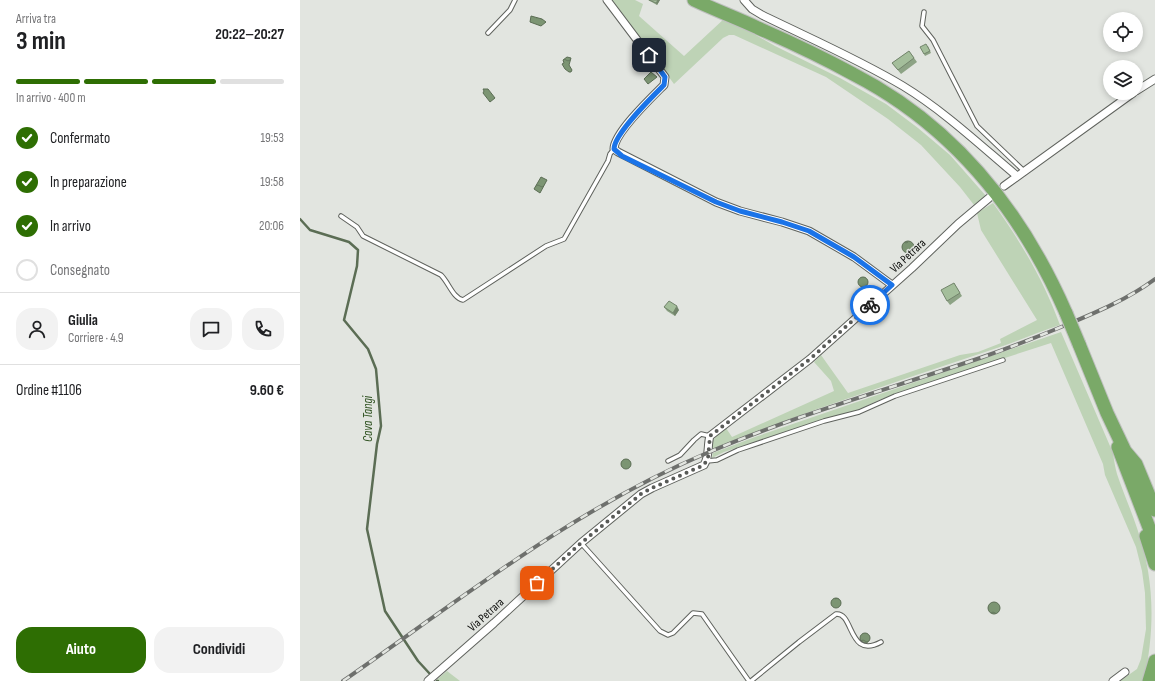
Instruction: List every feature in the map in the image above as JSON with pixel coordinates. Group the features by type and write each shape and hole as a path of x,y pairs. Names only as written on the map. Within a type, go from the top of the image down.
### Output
{"highway":[{"path":"694,0 756,27 854,74 883,91 928,122 980,173 1014,216 1053,283 1155,524"},
{"path":"708,0 717,3 756,27"},
{"path":"1107,413 1119,452 1155,543"},
{"path":"1125,451 1136,464 1155,510"},
{"path":"1129,477 1136,508 1155,564"},
{"path":"1149,681 1155,661"}],"street":[{"path":"607,0 665,77 664,85 625,127 614,144 614,149 622,156 716,202 740,211 809,231 854,257 892,285"},
{"path":"744,0 762,15 861,63 903,86 934,107 1017,176"},
{"path":"1143,87 1155,79"},
{"path":"1004,186 1124,100"},
{"name":"Via Petrara","path":"710,436 810,359 958,224 989,198"},
{"path":"706,461 710,436"},
{"name":"Via Petrara","path":"428,681 581,543 641,494 704,465 706,461"},
{"path":"1113,681 1125,672"}],"lane":[{"path":"488,33 510,10 515,0"},
{"path":"924,12 922,26 933,40 977,126 1024,171"},
{"path":"341,216 357,227 363,236 441,275 446,280 456,298 463,300 546,246 564,239 614,149"},
{"path":"706,461 718,460 738,450 824,421 859,412 895,396 1003,360"},
{"path":"668,461 680,455 701,434 710,436"},
{"path":"581,543 664,634 668,635 673,633 693,613 702,614 750,681 836,614 844,616 848,626 861,644 866,646 874,646 881,642"}],"shaded area":[{"path":"612,0 635,0 643,4 639,16 684,56 725,18 775,46 840,78 886,104 918,128 950,155 986,196 974,205 960,187 921,145 888,119 826,77 734,35 729,35 723,38 674,84"},
{"path":"993,203 1031,261 1060,325 816,410 710,450 715,437 726,428 732,437 834,391 831,381 814,362 821,355 848,393 960,355 978,352 1001,343 1000,339 1037,320 981,230 977,213"},
{"path":"1061,332 1113,453 1117,474 1143,547 1150,585 1151,604 1150,642 1144,681 1120,681 1137,669 1141,659 1146,629 1145,593 1142,571 1136,547 1105,475 1103,464 1051,343 903,391 858,410 809,424 724,452 712,458 713,453 755,437"},
{"path":"447,671 460,681 435,681"}],"water":[{"path":"531,16 542,19 546,22 541,26 530,22"},
{"path":"567,57 571,58 569,65 572,70 571,72 565,69 562,64 564,63 563,60"},
{"path":"651,72 657,77 648,84 644,79"},
{"path":"483,89 488,89 495,98 490,102 483,93"},
{"path":"541,177 547,180 540,193 534,189"},
{"path":"908,241 912,243 914,247 912,251 908,253 904,251 902,247 904,243"},
{"path":"861,277 865,277 867,278 867,286 861,287 858,284 858,280"},
{"path":"624,459 628,459 630,460 630,468 624,469 621,466 621,462"},
{"path":"836,598 841,603 836,608 831,603"},
{"path":"992,602 996,602 1000,608 996,614 992,614 988,610 988,606"},
{"path":"863,633 867,633 869,634 869,642 863,643 860,640 860,636"}],"building":[{"path":"649,0 658,0 656,3"},
{"path":"926,44 930,51 924,54 920,47"},
{"path":"909,51 914,58 898,70 892,63"},
{"path":"954,283 960,293 947,301 941,290"},
{"path":"669,301 677,306 673,313 664,307"}],"waterway":[{"name":"Cava Tangi","path":"300,219 310,230 349,242 358,250 357,266 344,320 368,349 376,369 381,426 377,444 367,529 385,611 418,661 430,674"}],"railway":[{"path":"343,681 519,557 564,528 658,476 707,453 774,426 980,358 1034,338 1112,305 1155,279"}],"way so far":[{"path":"537,583 581,543 641,494 704,465 708,458 710,436 810,359 870,305"}],"route":[{"path":"649,55 665,77 664,85 625,127 614,144 614,149 622,156 716,202 740,211 809,231 854,257 892,285 870,305"}]}
